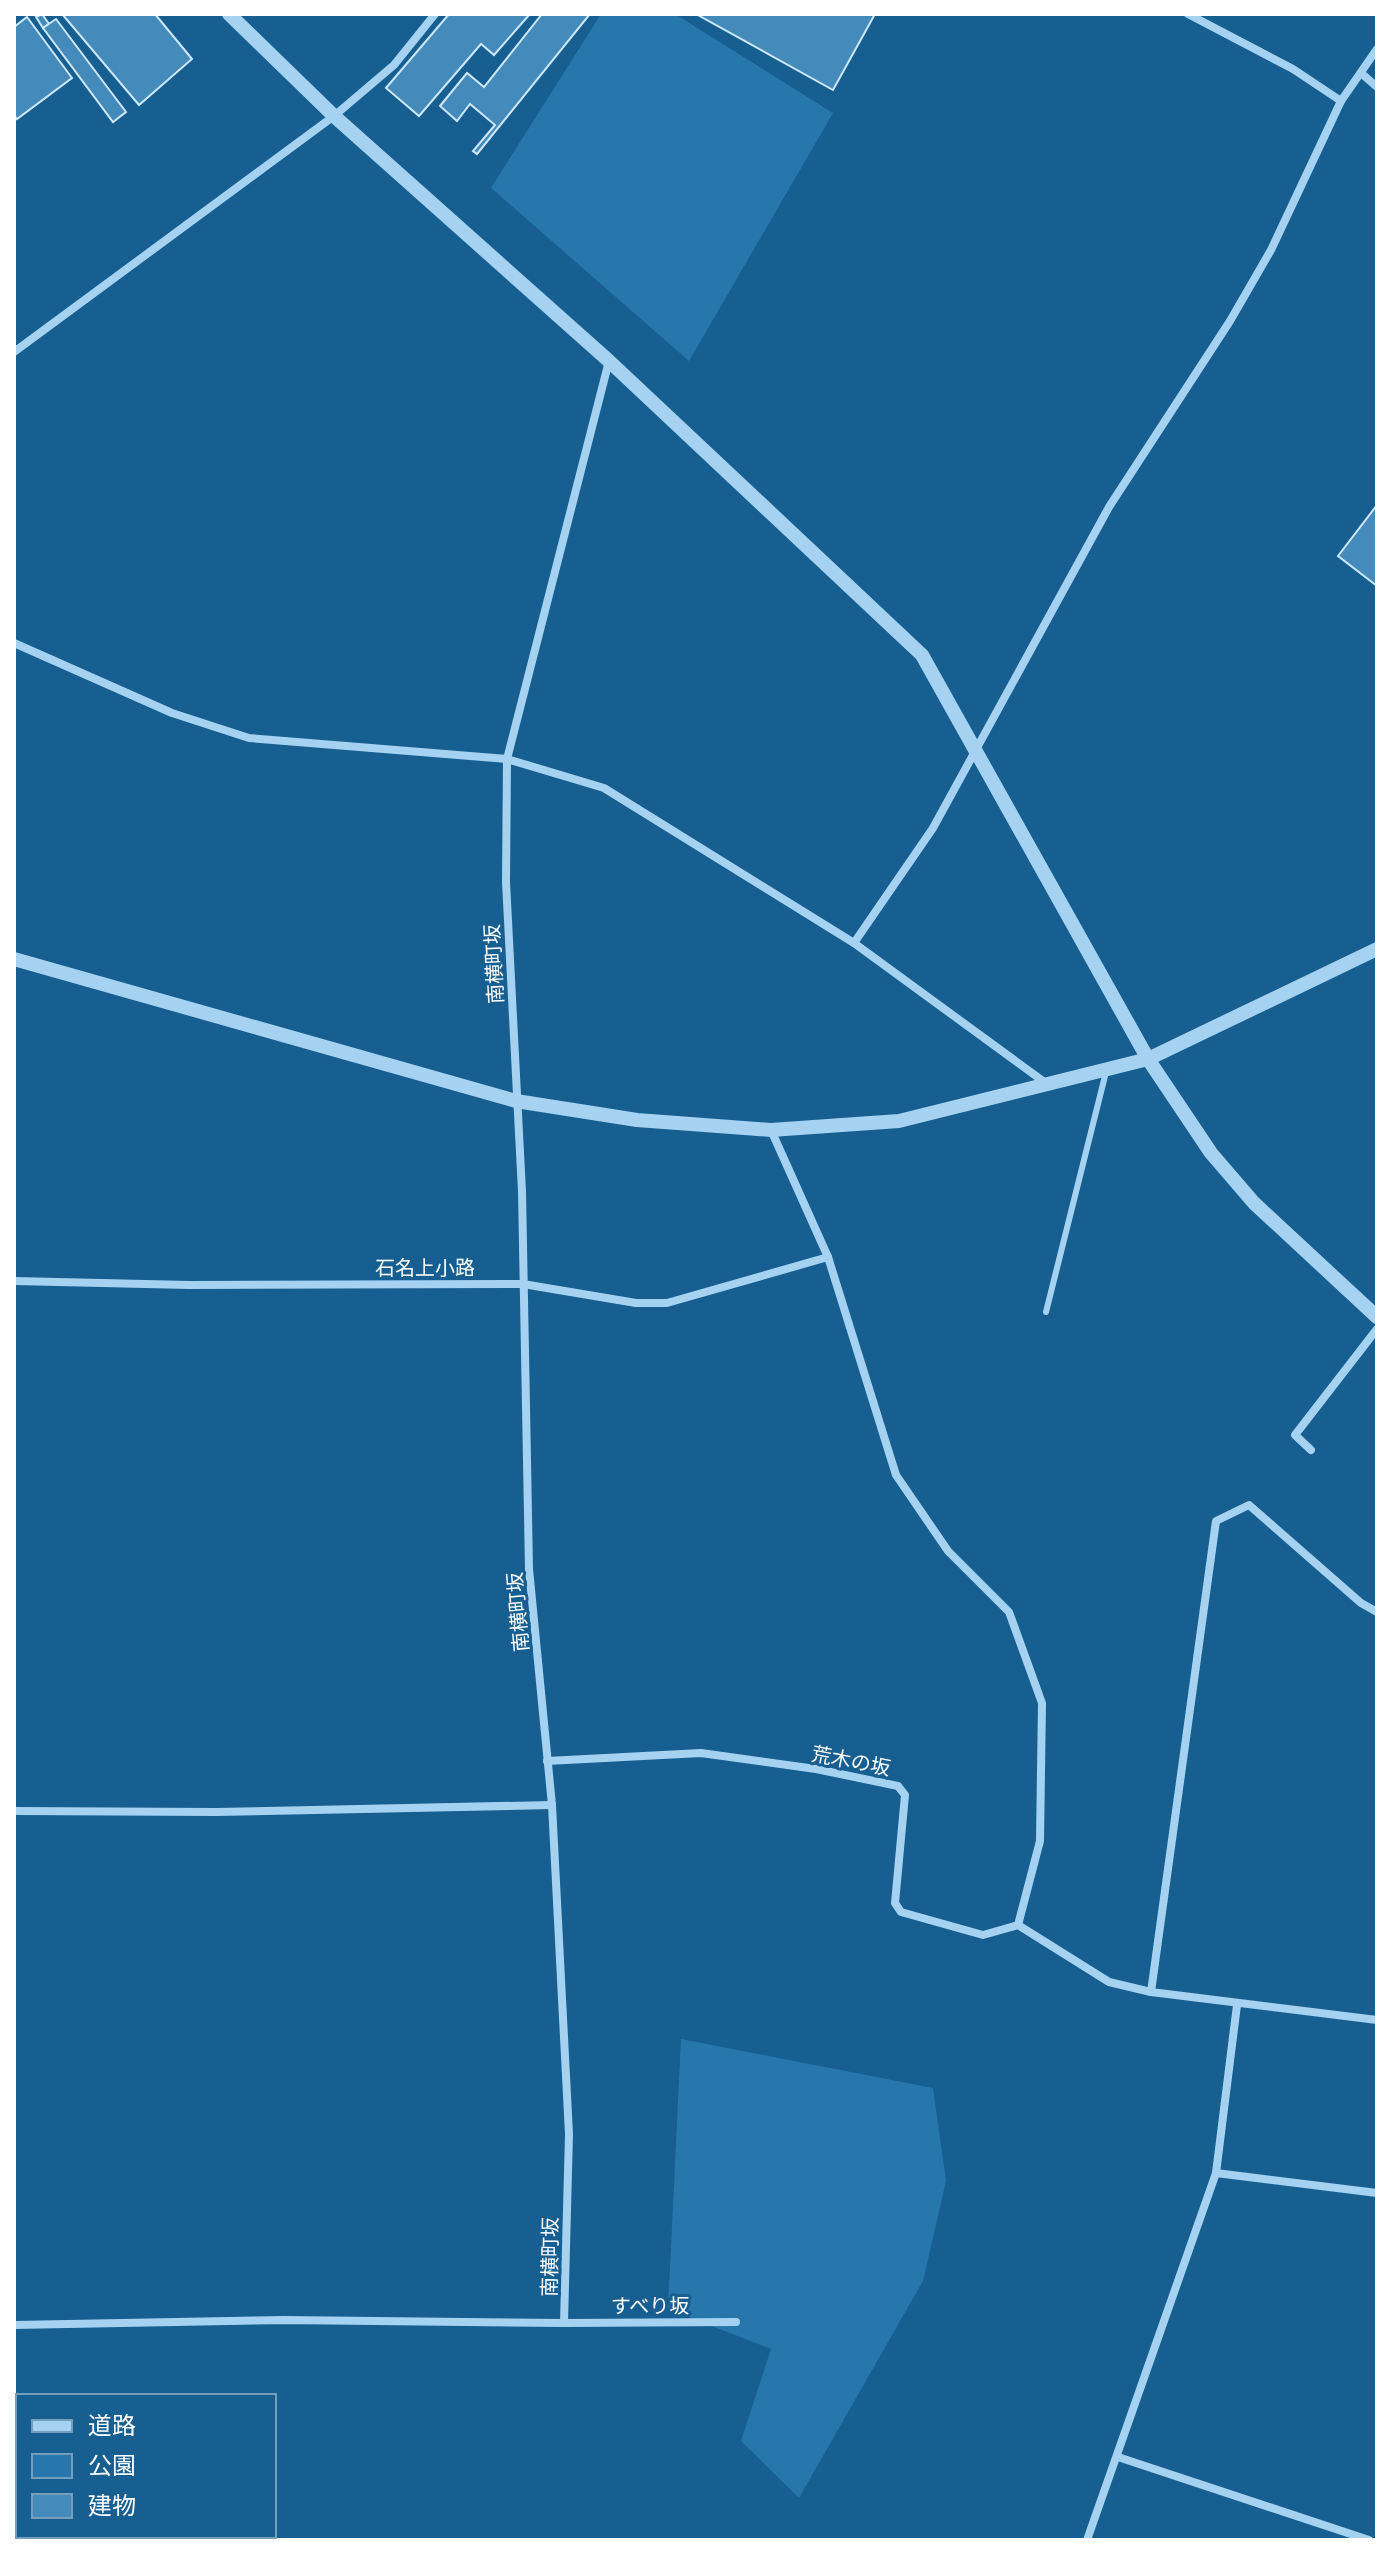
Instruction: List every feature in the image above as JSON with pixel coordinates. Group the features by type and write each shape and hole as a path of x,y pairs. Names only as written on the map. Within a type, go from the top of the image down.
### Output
{"street":[{"path":"229,14 334,116 609,361 922,655 1148,1059 1211,1153 1254,1203 1377,1317"},
{"path":"14,352 334,116 394,65 435,14"},
{"path":"1188,14 1293,69 1341,101"},
{"path":"854,943 933,828 1109,507 1230,321 1271,250 1341,101 1377,49"},
{"path":"1361,73 1377,87"},
{"name":"南横町坂","path":"14,2325 284,2320 564,2323 569,2134 552,1805 529,1569 522,1179 506,882 507,759 609,361"},
{"path":"14,643 172,713 249,738 507,759 604,788 854,943 1047,1085"},
{"path":"14,959 516,1101 637,1120 771,1130 899,1121 1148,1059 1377,949"},
{"path":"771,1130 828,1257 896,1475 948,1551 1009,1612 1042,1703 1040,1841 1018,1925 1109,1982 1151,1992 1237,2005 1377,2020"},
{"name":"石名上小路","path":"14,1281 189,1285 523,1284 636,1303 667,1303 828,1257"},
{"path":"1311,1450 1295,1435 1377,1329"},
{"path":"1151,1992 1216,1521 1249,1505 1361,1603 1377,1612"},
{"name":"荒木の坂","path":"547,1761 701,1753 898,1786 905,1795 895,1903 901,1912 983,1935 1018,1925"},
{"path":"14,1811 216,1812 552,1805"},
{"path":"1087,2540 1216,2173 1237,2005"},
{"path":"1216,2173 1377,2193"},
{"name":"すべり坂","path":"564,2323 736,2322"},
{"path":"1118,2457 1369,2540"}],"lane":[{"path":"1046,1312 1107,1068"}],"green space":[{"path":"601,14 675,14 833,113 689,361 491,188"},
{"path":"681,2039 933,2088 946,2181 923,2281 799,2498 741,2441 771,2349 668,2309"}],"building":[{"path":"42,14 49,24 43,28 36,17"},
{"path":"62,14 155,14 192,59 139,105"},
{"path":"449,14 530,14 494,55 481,44 419,116 386,88"},
{"path":"542,14 590,14 477,154 473,151 495,125 470,104 457,121 440,106 467,73 484,87"},
{"path":"696,14 875,14 833,90"},
{"path":"27,17 72,78 17,119 14,115 14,27"},
{"path":"56,19 126,112 113,122 43,28"},
{"path":"1377,505 1377,586 1338,556"}]}
